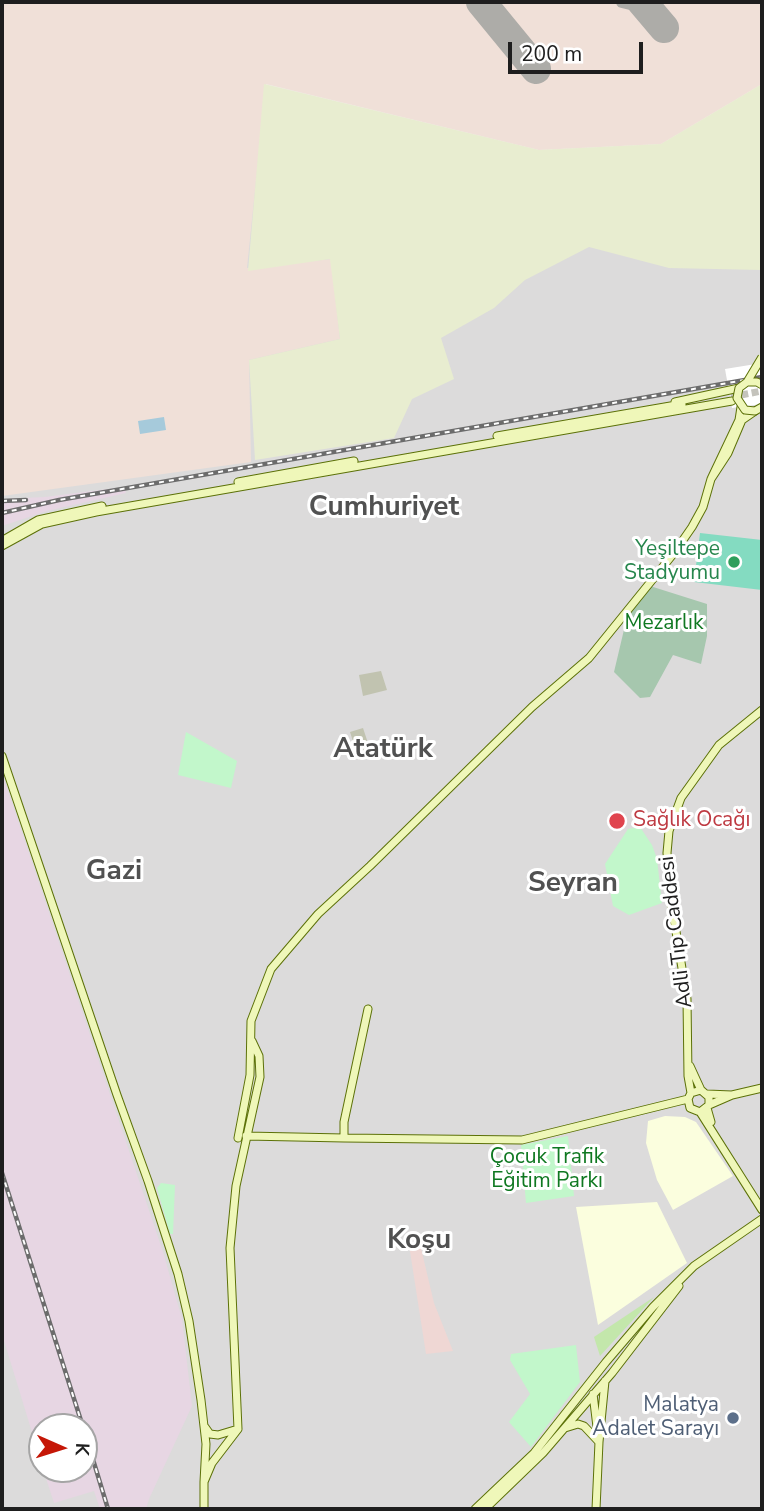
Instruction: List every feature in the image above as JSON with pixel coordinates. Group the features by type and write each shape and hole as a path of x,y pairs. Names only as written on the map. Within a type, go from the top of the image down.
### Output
{"street":[{"path":"586,423 739,388 747,382 762,359"},
{"path":"747,382 762,385 762,359"},
{"path":"730,443 739,419 739,388"},
{"path":"2,544 42,524 63,518 731,399"},
{"path":"586,423 704,409 741,406 758,409"},
{"path":"204,1482 221,1448 238,1429 230,1248 242,1137 256,1102 260,1077 259,1056 252,1041 251,1021 271,970 318,914 531,707 589,658 692,527 704,507 711,480 742,420 758,409"},
{"name":"Adli Tıp Caddesi","path":"690,1108 687,999 672,906 667,853 669,831 681,798 713,753 762,710"},
{"path":"2,756 173,1256 189,1321 204,1426 204,1509"},
{"path":"344,1138 344,1122 368,1009"},
{"name":"Adli Tıp Caddesi","path":"689,1062 704,1092 705,1108 714,1127 762,1203"},
{"path":"667,1105 705,1108 729,1097 762,1088"},
{"path":"242,1137 522,1140 667,1105 704,1092 729,1097"},
{"name":"Adli Tıp Caddesi","path":"705,1108 762,1210"},
{"path":"475,1509 534,1453 653,1307 684,1275 710,1254 762,1221"},
{"path":"485,1509 536,1462 603,1384 680,1284 703,1263 762,1221"},
{"path":"595,1376 603,1384 596,1509"},
{"path":"595,1376 593,1395 598,1442"},
{"path":"562,1430 578,1424 584,1426 598,1442"},
{"path":"204,1426 211,1434 218,1435 238,1429"},
{"path":"206,1444 212,1449 221,1448"}],"shaded area":[{"path":"2,2 264,85 762,232 762,1509 2,1509"},
{"path":"2,2 762,2 762,84 661,144 539,150 266,84 247,268 331,259 340,339 249,360 251,462 2,496"},
{"path":"264,84 539,150 661,144 762,84 762,270 669,268 589,247 525,280 494,308 441,338 454,379 412,399 394,438 255,460 249,360 340,339 330,259 248,271"},
{"path":"124,487 126,493 47,511 2,526 2,499 45,497"},
{"path":"381,671 387,690 363,696 359,675"},
{"path":"363,728 371,752 359,760 350,732"},
{"path":"2,773 163,1252 182,1319 192,1406 146,1509 100,1509 94,1491 54,1503 48,1483 98,1483 98,1413 28,1413 28,1419 2,1334"},
{"path":"665,1116 685,1117 696,1122 733,1176 673,1210 657,1180 646,1143 648,1121"},
{"path":"657,1202 687,1263 598,1325 576,1207"},
{"path":"420,1244 434,1303 453,1351 426,1354 409,1245"}],"green space":[{"path":"700,533 762,540 762,590 694,582"},
{"name":"Mezarlık","path":"650,586 707,604 707,636 701,664 673,655 650,697 640,698 614,672 627,617"},
{"path":"186,732 237,761 231,788 178,775"},
{"path":"640,827 652,845 657,859 662,903 629,915 613,906 605,864 628,829"},
{"name":"Çocuk Trafik Eğitim Parkı","path":"568,1136 574,1196 526,1203 521,1145"},
{"path":"161,1183 175,1185 173,1234 170,1234 157,1188"},
{"path":"654,1297 600,1356 594,1337"},
{"path":"576,1345 580,1382 531,1447 509,1422 530,1394 510,1360 511,1354"}],"water":[{"path":"164,417 166,430 140,434 138,421"}],"pier":[{"path":"762,363 762,404 732,408 725,369"}],"taxiway":[{"path":"622,2 647,8"}],"runway":[{"path":"481,2 536,69"},
{"path":"642,2 664,28"}],"tunnel":[{"path":"731,397 762,391"}],"railway":[{"path":"2,513 59,500 762,377"},
{"path":"2,501 26,500"},
{"path":"2,1173 79,1413"},
{"path":"98,1476 108,1509"}],"place":[{"name":"Yeşiltepe Stadyumu","path":"734,562"},
{"name":"Sağlık Ocağı","path":"617,821"},
{"name":"Malatya Adalet Sarayı","path":"733,1418"}],"district":[{"name":"Cumhuriyet","path":"384,508"},
{"name":"Atatürk","path":"383,750"},
{"name":"Gazi","path":"114,872"},
{"name":"Seyran","path":"573,884"},
{"name":"Koşu","path":"419,1241"}]}
